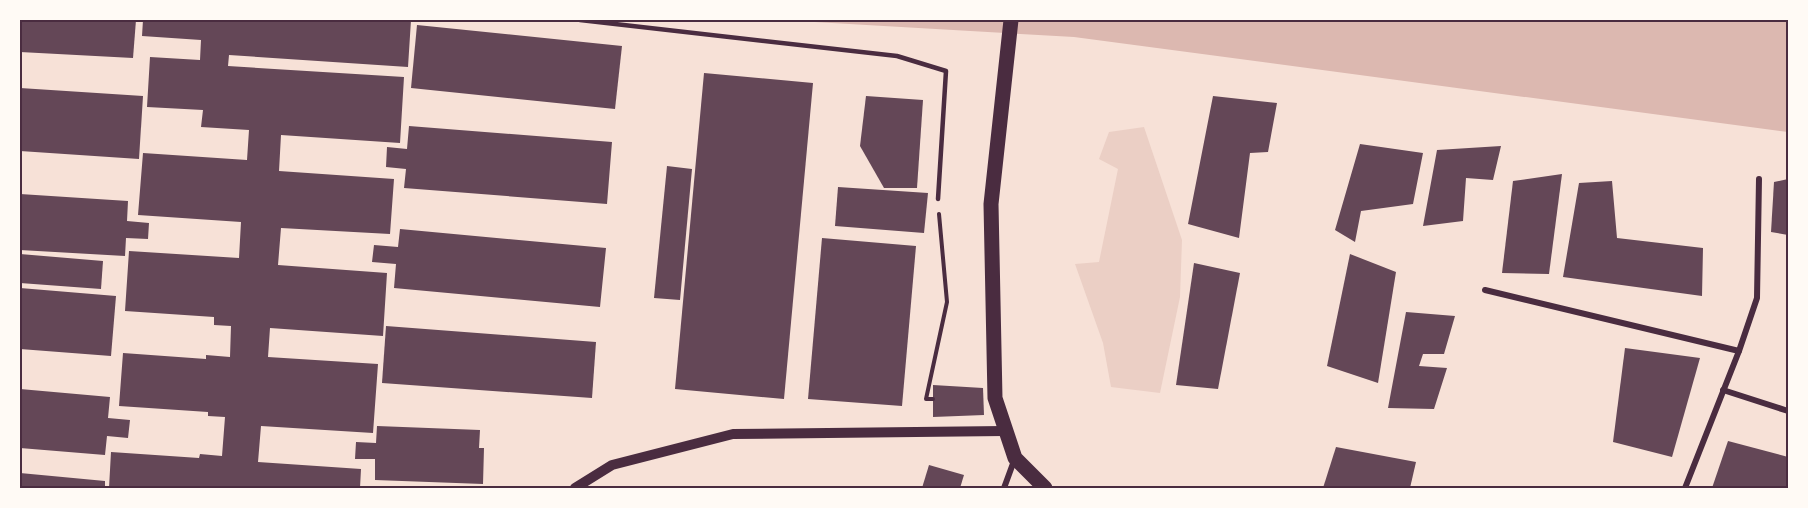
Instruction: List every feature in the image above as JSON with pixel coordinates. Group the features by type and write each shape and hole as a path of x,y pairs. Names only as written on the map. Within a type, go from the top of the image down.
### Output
{"main road":[{"path":"1011,20 991,204 994,398 1004,431 1016,458 1045,489"}],"street":[{"path":"1684,489 1739,351 1757,298 1760,179"},
{"path":"1485,291 1739,351"},
{"path":"1723,390 1788,411"},
{"path":"575,489 612,465 733,434 1004,431"},
{"path":"1004,489 1016,458"}],"lane":[{"path":"580,20 897,56 946,71 938,199"}],"path":[{"path":"933,399 926,399 947,302 938,199"}],"shaded area":[{"path":"780,20 1788,20 1788,132 1074,37"},
{"path":"1144,127 1182,240 1180,297 1160,393 1111,387 1103,343 1075,264 1099,262 1118,169 1099,159 1109,132"}],"building":[{"path":"20,20 136,20 133,58 20,52"},
{"path":"143,20 411,20 408,67 229,55 228,66 404,77 400,143 281,135 279,171 394,179 390,234 281,228 278,265 387,273 383,336 270,328 268,357 378,364 373,433 261,426 258,462 361,469 360,488 109,488 111,452 199,458 200,454 222,456 225,417 208,416 208,412 119,406 123,353 206,359 206,355 230,357 231,326 214,325 214,317 125,311 129,251 239,258 241,222 138,215 143,153 247,160 249,130 201,127 203,110 147,107 150,57 200,60 201,40 142,36"},
{"path":"417,25 622,46 615,109 411,88"},
{"path":"704,73 813,83 784,399 675,389"},
{"path":"20,88 143,96 139,159 20,151"},
{"path":"866,96 923,100 917,188 884,188 860,146"},
{"path":"1213,96 1277,103 1268,152 1250,153 1239,238 1188,224"},
{"path":"409,126 612,142 607,204 404,188 406,169 386,167 387,147 407,149"},
{"path":"1360,144 1423,153 1413,204 1361,211 1355,242 1335,230"},
{"path":"1501,146 1493,180 1466,178 1463,221 1423,226 1437,150"},
{"path":"667,166 692,169 680,300 654,298"},
{"path":"1562,174 1549,274 1502,273 1513,181"},
{"path":"1788,179 1788,235 1771,232 1774,182"},
{"path":"1612,181 1617,238 1703,248 1702,296 1563,277 1579,183"},
{"path":"838,187 928,193 924,233 835,226"},
{"path":"20,194 128,201 127,221 149,223 148,239 126,238 125,256 20,250"},
{"path":"400,229 606,248 600,307 394,288 396,264 372,262 374,245 398,247"},
{"path":"822,238 916,246 902,406 808,399"},
{"path":"20,254 103,261 101,289 20,283"},
{"path":"1350,254 1396,272 1378,383 1327,366"},
{"path":"1194,263 1240,273 1218,389 1176,385"},
{"path":"20,288 116,296 111,356 20,349"},
{"path":"1406,312 1455,316 1444,354 1423,354 1419,366 1447,368 1434,409 1388,408"},
{"path":"386,326 596,342 592,398 382,383"},
{"path":"1625,348 1700,358 1672,457 1613,442"},
{"path":"933,385 983,388 984,415 933,417"},
{"path":"20,389 110,397 108,418 130,420 128,438 107,436 105,455 20,448"},
{"path":"377,426 480,430 479,448 484,448 483,484 375,480 375,459 355,459 356,442 376,443"},
{"path":"1728,441 1788,457 1787,488 1712,488"},
{"path":"1336,447 1416,462 1410,488 1323,488"},
{"path":"929,465 964,475 960,488 922,488"},
{"path":"20,473 105,481 105,488 20,488"}]}
